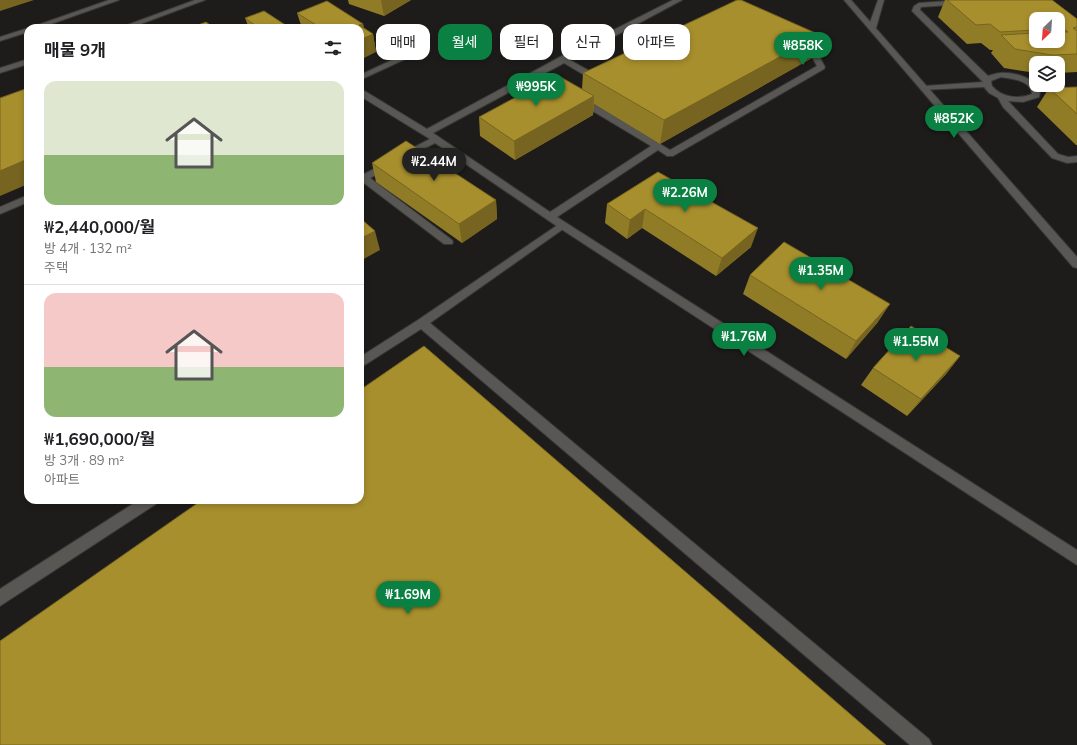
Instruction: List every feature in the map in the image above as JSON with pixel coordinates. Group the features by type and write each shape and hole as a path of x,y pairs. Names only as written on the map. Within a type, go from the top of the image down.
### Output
{"street":[{"path":"45,24 116,0"},
{"path":"134,24 202,0"},
{"path":"615,32 660,8 679,0"},
{"path":"847,0 1077,264"},
{"path":"872,28 881,0"},
{"path":"924,88 987,82 990,78 1002,75 1017,78 1030,84 1037,92 1036,95 1027,100 1019,100 1001,96 994,92 987,82 916,10 916,7 919,5 992,0"},
{"path":"0,39 24,31"},
{"path":"579,91 572,94 670,154 821,67 811,49 791,40"},
{"path":"364,76 399,60"},
{"path":"364,177 561,60"},
{"path":"565,60 601,81"},
{"path":"0,71 24,62"},
{"path":"364,94 432,136 562,225 1077,558"},
{"path":"1001,96 1006,106 1055,156 1067,160 1077,159"},
{"path":"550,216 658,146"},
{"path":"364,179 448,242"},
{"path":"0,211 24,200"},
{"path":"364,360 422,323 562,225"},
{"path":"422,323 923,745"},
{"path":"0,598 145,504"}],"building":[{"path":"737,0 741,0 820,35 664,120 583,73 610,60 615,60 615,58 623,54 623,60 690,60 690,24 686,24"},
{"path":"947,0 1052,0 1077,19 1077,27 1073,28 1077,31 1077,54 1052,55 1015,49 1001,35 1029,33 1029,48 1065,48 1065,32 1068,32 1065,30 1065,12 1029,12 1029,30 1000,32 990,24 976,25"},
{"path":"327,1 363,24 315,24 297,13"},
{"path":"264,11 284,24 253,24 245,18"},
{"path":"364,28 373,34 364,38"},
{"path":"557,75 594,96 514,141 479,117"},
{"path":"1065,87 1077,87 1077,114 1053,92 1065,92"},
{"path":"24,89 24,161 0,171 0,98"},
{"path":"406,141 496,200 459,224 372,163"},
{"path":"658,172 758,228 722,258 645,209 630,220 607,204"},
{"path":"364,221 375,231 364,237"},
{"path":"784,242 890,304 856,341 750,275"},
{"path":"911,326 960,356 921,399 873,368"},
{"path":"424,346 886,745 0,745 0,641 196,504 364,504 364,387"}]}
